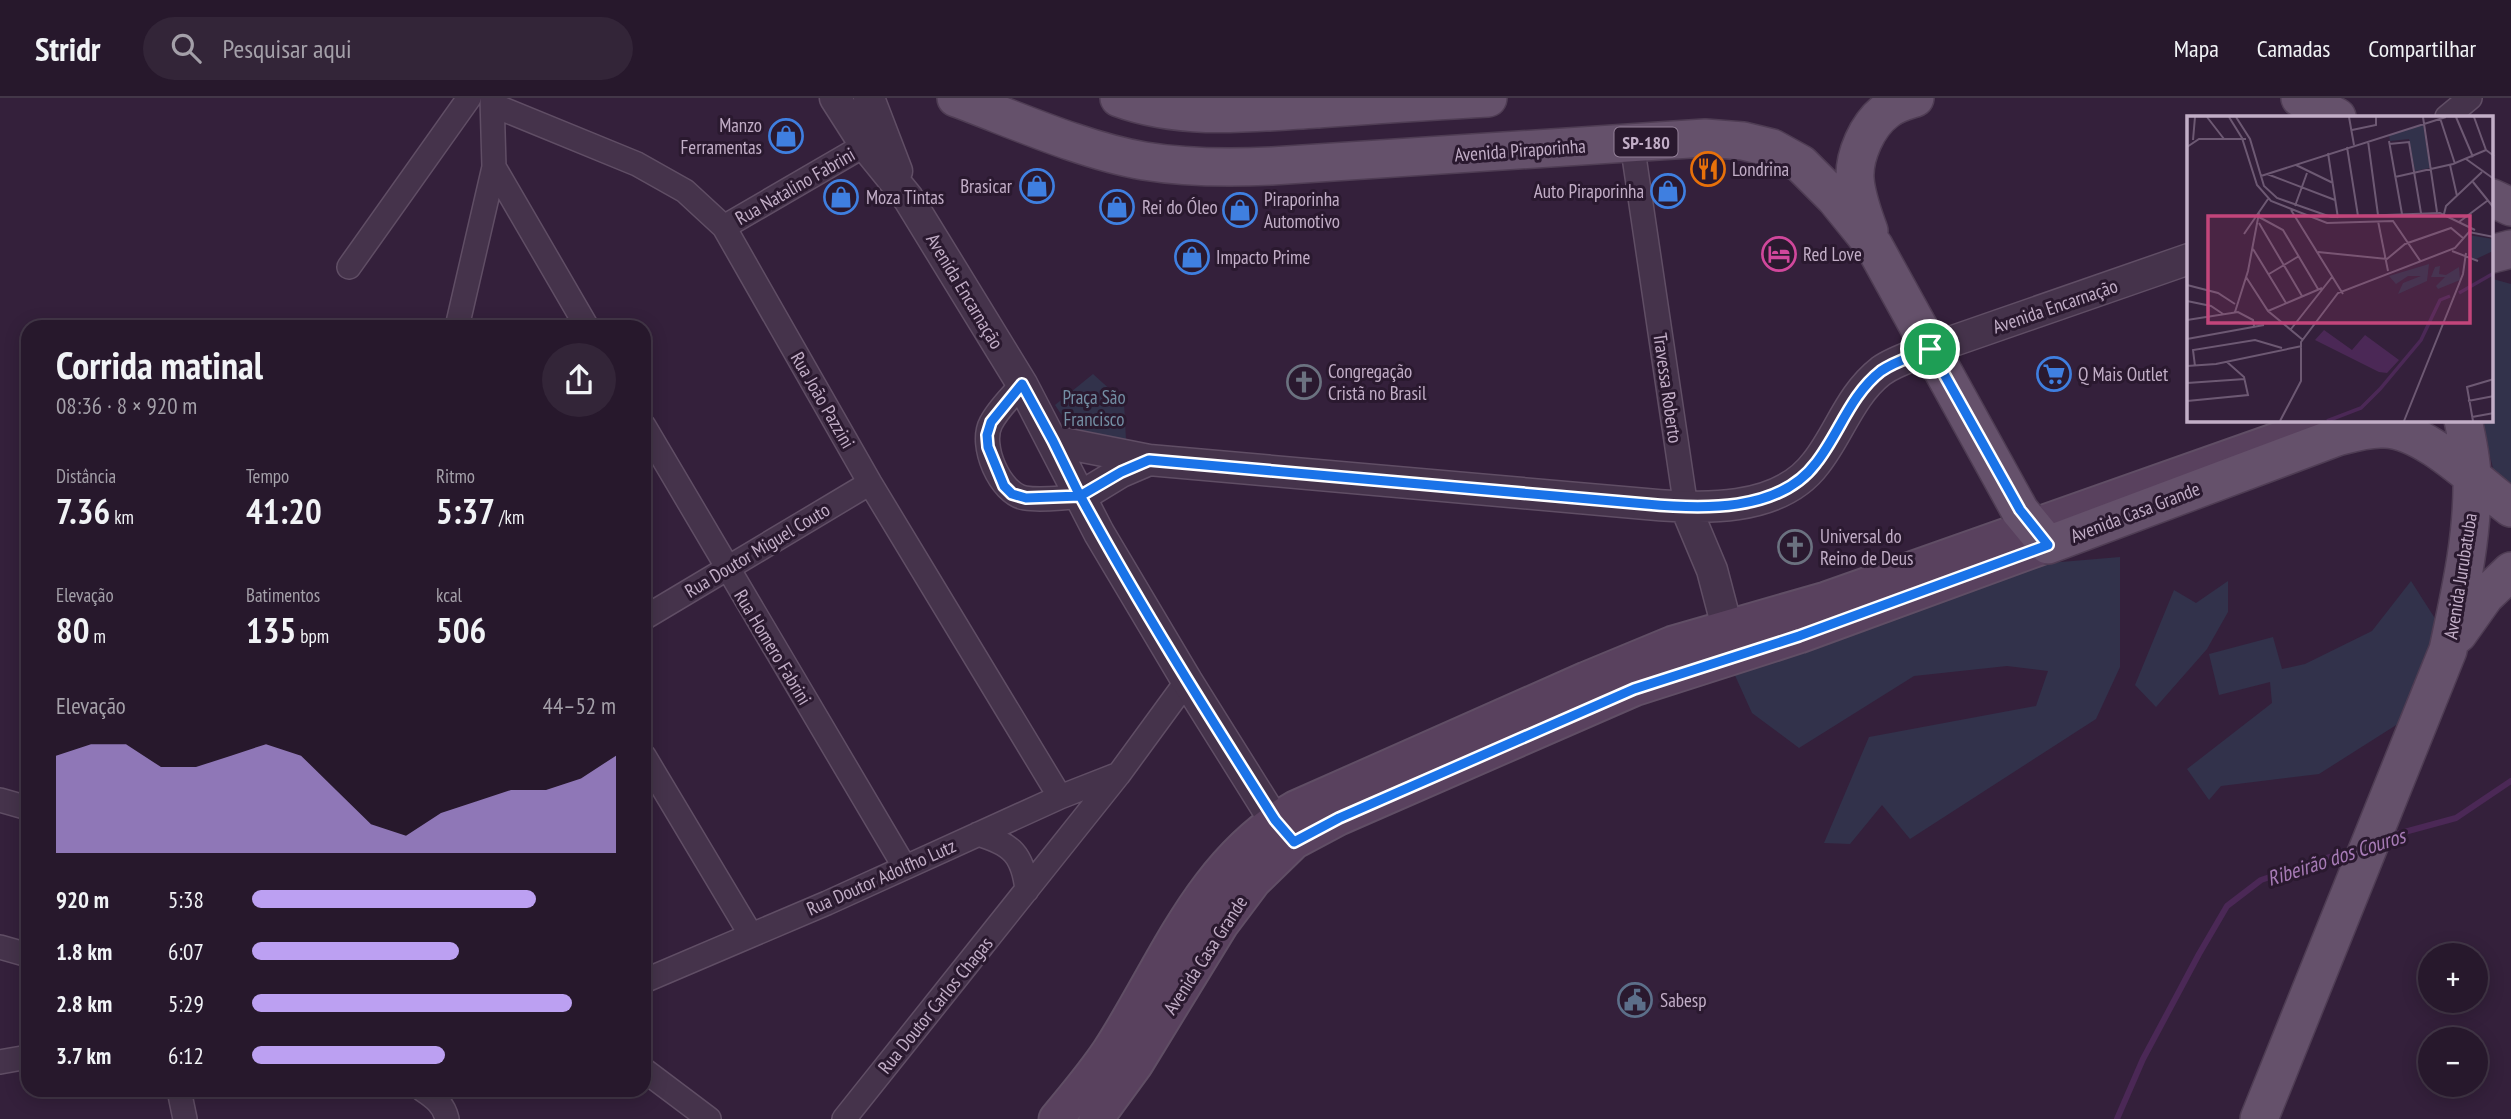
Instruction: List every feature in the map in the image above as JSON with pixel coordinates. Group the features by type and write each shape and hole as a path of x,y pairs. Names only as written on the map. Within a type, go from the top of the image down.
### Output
{"main road":[{"name":"Avenida Piraporinha","path":"956,98 1078,143 1141,161 1220,168 1726,139 1772,148 1801,164 1814,176 1874,246 2020,510 2040,535"},
{"path":"1119,98 1181,112 1246,105 1488,98"},
{"path":"1874,246 1856,190 1856,160 1879,117 1894,106 1916,98"},
{"path":"2300,98 2335,116"},
{"path":"1246,105 1268,139 1297,165"},
{"path":"2494,199 2511,208"},
{"path":"2494,253 2511,249"},
{"name":"Avenida Casa Grande","path":"1056,1119 1108,1052 1204,891 1251,838 1339,818 1634,689 1822,628 2040,535 2328,422"},
{"name":"Avenida Jurubatuba","path":"2259,1119 2448,650 2468,548 2472,477 2463,422"},
{"name":"Avenida Casa Grande","path":"1096,1119 1136,1065 1221,925 1254,881 1281,852 1284,831 1326,792 1673,643 2040,535 2337,437 2363,430 2386,429 2407,433 2472,477"},
{"path":"2472,477 2511,508"},
{"name":"Avenida Jurubatuba","path":"2448,650 2485,596 2511,571"}],"street":[{"path":"349,267 469,98"},
{"name":"Avenida Encarnação","path":"835,98 865,145 908,198 1022,384 1053,441 1149,460 1686,508 1717,508 1742,503 1789,487 1807,474 1817,463 1857,396 1870,381 1894,364 2187,260"},
{"name":"Avenida Encarnação","path":"869,98 908,198"},
{"path":"2448,116 2470,98"},
{"path":"459,320 494,167 493,102"},
{"name":"Rua João Pazzini","path":"493,102 636,164 685,191 724,227 870,483 1060,797"},
{"name":"Travessa Roberto","path":"1632,143 1686,508 1712,570 1727,627"},
{"name":"Rua Natalino Fabrini","path":"724,227 865,145"},
{"path":"494,167 583,320"},
{"name":"Avenida Encarnação","path":"1022,384 991,422 987,435 988,447 1004,486 1012,494 1026,498 1080,496 1121,472 1149,460"},
{"name":"Rua Homero Fabrini","path":"651,438 904,866"},
{"path":"1053,441 1080,496 1187,681 1284,831"},
{"name":"Rua Doutor Miguel Couto","path":"651,614 870,483"},
{"name":"Rua Doutor Carlos Chagas","path":"844,1119 1119,775 1187,681"},
{"path":"651,768 751,935"},
{"name":"Rua Doutor Adolfho Lutz","path":"651,978 827,903 1060,797 1119,775"},
{"path":"0,800 21,806"},
{"path":"978,834 1009,847 1021,860 1027,890"},
{"path":"0,947 21,953"},
{"path":"0,1062 21,1058"},
{"path":"651,1075 709,1119"},
{"path":"180,1097 185,1119"},
{"path":"434,1097 445,1109 447,1119"}],"green space":[{"path":"2494,279 2511,284 2511,493 2496,480 2482,422 2494,422"},
{"name":"Praça São Francisco","path":"1093,374 1124,402 1126,440 1113,440 1069,426 1055,405"},
{"path":"2120,557 2120,667 2096,719 1910,839 1882,805 1850,844 1824,843 1869,737 2036,706 2048,671 2007,666 1914,676 1799,748 1752,713 1733,671 1959,596 2049,563"},
{"path":"2228,581 2228,612 2207,649 2156,707 2135,685 2174,590 2196,603"},
{"path":"2411,581 2443,631 2412,715 2319,774 2221,786 2209,800 2187,769 2272,703 2270,682 2219,695 2209,654 2273,637 2282,669 2305,664 2372,631"}],"waterway":[{"name":"Ribeirão dos Couros","path":"2386,837 2456,818 2511,781"},
{"name":"Ribeirão dos Couros","path":"2117,1119 2143,1059 2227,906 2261,880 2353,849"}],"place":[{"name":"Manzo Ferramentas","path":"786,136"},
{"name":"Londrina","path":"1708,169"},
{"name":"Brasicar","path":"1037,186"},
{"name":"Auto Piraporinha","path":"1668,191"},
{"name":"Moza Tintas","path":"841,197"},
{"name":"Rei do Óleo","path":"1117,207"},
{"name":"Piraporinha Automotivo","path":"1240,210"},
{"name":"Red Love","path":"1779,254"},
{"name":"Impacto Prime","path":"1192,257"},
{"name":"Q Mais Outlet","path":"2054,374"},
{"name":"Congregação Cristã no Brasil","path":"1304,382"},
{"name":"Universal do Reino de Deus","path":"1795,547"},
{"name":"Sabesp","path":"1635,1000"}],"route":[{"path":"1930,349 1894,364 1870,381 1857,396 1817,463 1799,481 1770,495 1717,508 1686,508 1149,460 1121,472 1080,496 1026,498 1012,494 1004,486 988,447 987,435 991,422 1022,384 1053,441 1077,490 1080,496 1099,533 1187,681 1275,820 1294,842 1339,818 1634,689 1799,636 2048,545 2020,510 1930,349"}]}
